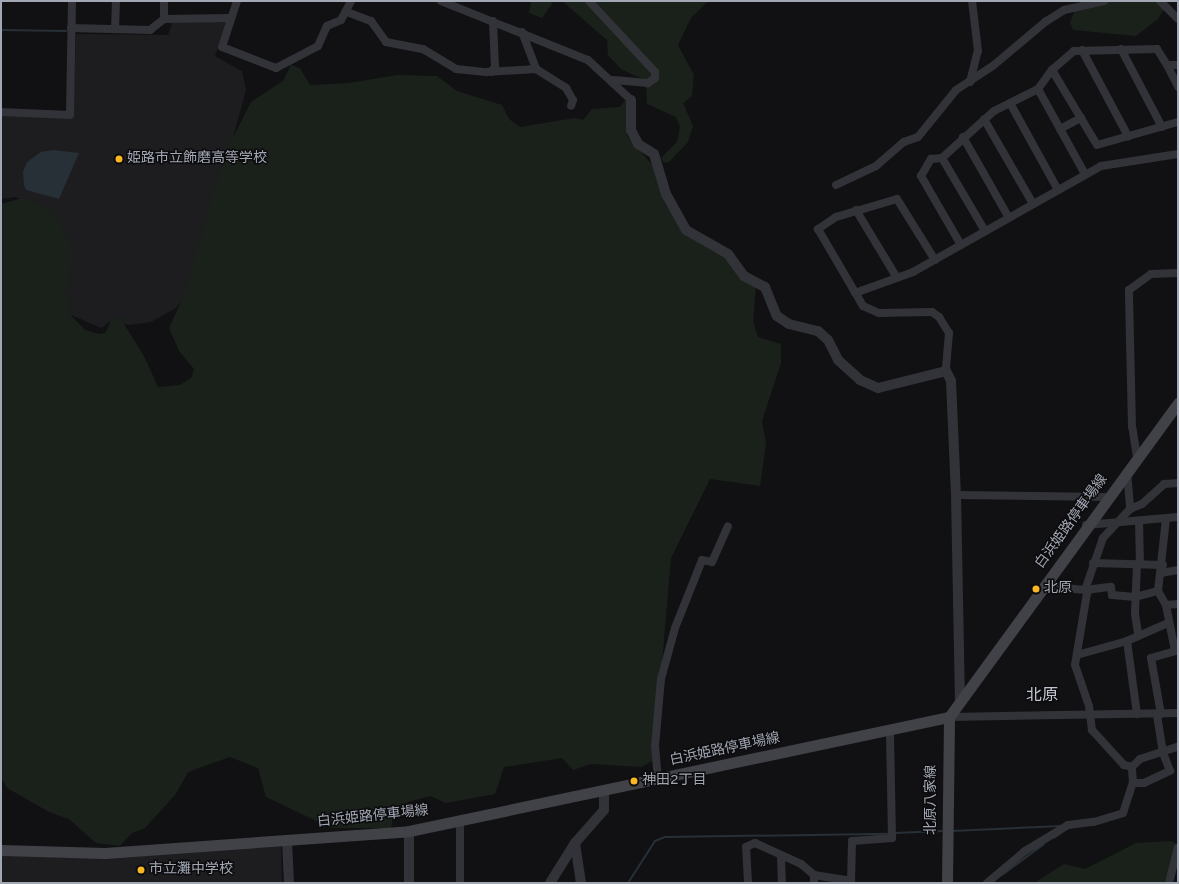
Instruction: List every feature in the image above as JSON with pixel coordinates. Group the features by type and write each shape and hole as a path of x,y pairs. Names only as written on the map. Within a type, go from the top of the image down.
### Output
{"main road":[{"name":"白浜姫路停車場線","path":"1,850 105,853 409,831 604,792 949,717 1044,586 1086,525 1178,403"},
{"name":"北原八家線","path":"947,883 949,717"}],"street":[{"path":"1,112 70,115 72,1"},
{"path":"115,29 116,1"},
{"path":"164,1 164,19"},
{"path":"237,1 222,47 276,68 318,46 327,26 341,20 347,12 351,1"},
{"path":"441,1 522,32 588,60 613,80 631,100 631,130 638,144 654,154 666,194 686,230 728,254 744,276 765,287 777,316 789,324 806,325 818,331 828,340 838,360 860,380 878,388 946,372"},
{"path":"589,1 655,72 655,78 648,84 613,80"},
{"path":"970,82 978,51 972,1"},
{"path":"836,185 876,166 904,142 918,137 956,90 970,82 1064,10 1104,1"},
{"path":"1160,1 1178,19"},
{"path":"347,12 371,21 386,42 423,49 456,69 491,72 536,69 566,88 573,100 571,106"},
{"path":"71,28 150,30 164,19 231,18"},
{"path":"491,72 495,67 493,21"},
{"path":"522,32 536,69"},
{"path":"1121,49 1162,127"},
{"path":"960,245 921,176 931,158 942,158 984,119 1010,103 1038,89 1052,70 1074,51 1157,49 1178,87"},
{"path":"1082,50 1128,136"},
{"path":"1167,65 1178,65"},
{"path":"1052,70 1097,145 1178,122"},
{"path":"1038,89 1085,174"},
{"path":"1010,103 1058,190"},
{"path":"1060,129 1081,118"},
{"path":"984,119 1033,204"},
{"path":"963,137 1009,218"},
{"path":"855,293 897,278 935,260 1085,174 1110,163 1178,154"},
{"path":"942,158 984,231"},
{"path":"935,260 896,199 856,210 818,229 863,306 879,312 932,312 939,317 948,333 946,372 950,381 956,496 960,701"},
{"path":"856,210 897,278"},
{"path":"1138,457 1132,427 1129,290 1151,274 1178,273"},
{"path":"1126,472 1130,509"},
{"path":"1132,767 1124,765 1092,730 1075,665 1085,590 1103,538 1115,523 1130,509 1164,484 1178,483"},
{"path":"956,496 1107,497"},
{"path":"1086,525 1178,517"},
{"path":"1133,783 1144,783 1170,771 1163,753 1151,658 1175,651 1173,629 1168,623 1166,605 1158,591 1162,569 1166,518"},
{"path":"1138,634 1135,596 1139,564 1139,520"},
{"path":"658,780 655,746 662,679 675,628 702,560 712,562 728,526"},
{"path":"1094,564 1139,564 1162,569 1178,570"},
{"path":"1044,586 1085,590 1110,587 1112,595 1135,596 1158,591"},
{"path":"1166,605 1178,604"},
{"path":"1077,655 1127,641 1138,634 1168,623"},
{"path":"1127,641 1137,714"},
{"path":"949,717 1178,713"},
{"path":"748,883 746,847 755,843 781,857 801,864 814,879 851,882 852,841 892,838 890,730"},
{"path":"987,883 1025,851 1068,825 1094,822 1123,813 1133,783 1132,767 1140,759 1163,753 1178,747"},
{"path":"550,883 575,843 604,810 604,792"},
{"path":"460,820 460,883"},
{"path":"409,831 409,883"},
{"path":"287,841 289,883"},
{"path":"575,843 581,883"},
{"path":"1169,883 1178,848"},
{"path":"781,857 782,883"}],"shaded area":[{"path":"531,1 554,1 542,18 529,13"},
{"path":"562,1 708,1 691,18 678,45 694,75 692,96 683,103 693,126 688,142 669,162 664,163 661,158 677,142 680,127 676,117 647,104 646,81 621,69 608,55 607,40"},
{"path":"1107,1 1166,1 1168,3 1158,19 1136,36 1073,30 1070,22 1076,8"},
{"name":"姫路市立飾磨高等学校","path":"227,20 215,56 242,71 246,90 193,286 176,308 151,322 130,325 110,322 101,328 69,314 26,202 16,197 1,199 1,115 73,119 76,34 168,35 172,23"},
{"path":"291,65 300,68 310,85 349,83 397,75 437,76 457,91 502,105 509,119 520,127 575,118 583,120 592,109 620,107 626,99 627,136 656,169 665,204 674,216 726,256 756,286 753,321 758,337 781,344 781,363 762,421 766,443 760,486 710,479 671,558 655,746 652,761 642,767 591,764 573,770 562,758 504,767 495,794 446,803 430,796 408,802 393,819 391,828 331,828 266,797 258,768 230,757 188,772 176,794 145,828 132,833 120,846 96,843 69,819 49,812 7,788 1,777 1,204 22,198 52,211 69,240 72,254 66,291 69,313 85,330 99,334 105,333 112,319 119,316 144,356 158,387 180,385 191,378 194,369 179,351 169,328 185,293 225,153 251,102 283,81"},
{"path":"53,150 79,153 59,199 26,190 24,185 23,172 27,162 41,152"},
{"path":"1171,841 1177,844 1167,883 1034,883 1064,864 1085,869 1136,843"},
{"name":"市立灘中学校","path":"281,846 282,883 1,883 1,855 167,853"}],"waterway":[{"path":"1,30 66,31"},
{"path":"952,831 1061,826"},
{"path":"1054,838 1065,830"},
{"path":"895,833 942,831"},
{"path":"628,883 655,841 665,837 891,834"},
{"path":"1002,875 1044,844"}],"place":[{"name":"姫路市立飾磨高等学校","path":"119,159"},
{"name":"北原","path":"1036,589"},
{"name":"神田2丁目","path":"634,781"},
{"name":"市立灘中学校","path":"141,870"}],"district":[{"name":"北原","path":"1042,696"}]}
